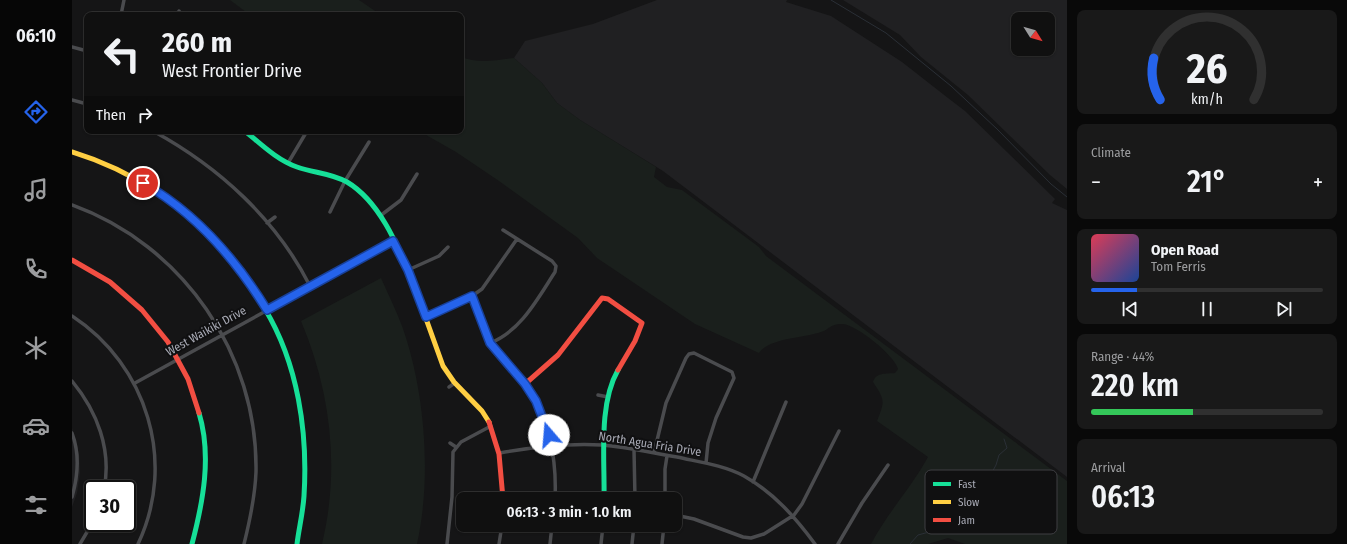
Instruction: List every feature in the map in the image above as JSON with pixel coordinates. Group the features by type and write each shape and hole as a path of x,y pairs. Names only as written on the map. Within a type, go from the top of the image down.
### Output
{"street":[{"path":"122,12 124,0"},
{"path":"72,47 84,50"},
{"path":"72,100 84,103"},
{"path":"158,134 208,166 253,205 288,248 310,286"},
{"path":"249,134 268,150 288,163 301,169 320,172 345,180 364,196 380,216 408,270 426,317 436,350 444,368 455,383 481,411 491,426 500,453 503,475 503,492"},
{"path":"288,163 305,134"},
{"path":"330,212 345,180 369,142"},
{"path":"72,152 102,162 133,177 159,193 193,219 214,238 241,269 267,310 287,355 295,381 302,416 306,476 301,524 297,544"},
{"path":"380,216 401,200 417,174"},
{"path":"72,205 86,210 129,233 151,248 173,268 196,294 222,334 240,372 254,431 256,472 252,513 244,544"},
{"path":"267,223 275,217"},
{"path":"490,343 504,335 524,318 556,272 556,266 552,261 503,230"},
{"path":"426,317 472,296 482,289 490,280 517,239"},
{"name":"West Waikiki Drive","path":"135,383 393,241"},
{"path":"408,270 439,256 448,247"},
{"path":"72,260 107,279 140,306 165,337 178,358 195,398 203,428 206,453 206,477 203,504 192,544"},
{"path":"472,296 490,343 525,384 536,401 546,423 552,446 554,492"},
{"path":"525,384 549,365 563,351 598,301 602,298 608,299 642,323 641,330 625,354 614,376 608,396 603,431 604,492"},
{"path":"72,316 95,333 116,354 135,383 143,400 155,442 156,468 150,512 138,544"},
{"path":"654,453 666,403 678,371 689,354 694,353 728,369 734,375 733,381 716,418 708,444 706,463"},
{"path":"72,381 82,394 102,431 106,462 105,480"},
{"path":"449,387 455,383"},
{"path":"598,395 608,396"},
{"path":"753,482 786,402"},
{"path":"447,544 452,497 452,456 456,447 491,426"},
{"path":"682,516 733,534 750,538 769,532 794,515 802,504 839,431"},
{"path":"72,433 78,460 76,482 72,497"},
{"path":"450,443 456,447"},
{"name":"North Agua Fria Drive","path":"500,453 552,446 603,445 706,463 732,471 753,482 772,495 794,515 815,544"},
{"path":"634,450 635,492"},
{"path":"665,492 665,468 667,456"},
{"path":"838,544 862,503 888,465"},
{"path":"80,544 87,532"},
{"path":"499,544 501,532"},
{"path":"550,544 551,532"},
{"path":"601,544 602,532"},
{"path":"632,544 633,532"},
{"path":"662,544 663,532"}],"shaded area":[{"path":"230,0 359,0 377,12 246,12"},
{"path":"657,0 787,0 786,2 831,16 902,62 965,111 1055,199 1052,203 1067,210 1067,477 663,171 580,120 557,103 542,83 514,58 525,41 593,24"},
{"path":"843,0 1067,0 1067,189 1050,175 968,95 921,57 900,35"},
{"path":"464,58 481,61 514,58 542,83 557,103 580,120 656,167 654,177 667,187 682,190 759,247 766,256 1052,470 925,470 925,534 1057,534 1057,474 1067,481 1067,544 965,544 948,538 928,544 871,544 928,457 877,421 882,405 882,397 873,382 874,379 879,375 895,373 898,369 883,349 866,335 849,326 839,324 833,325 824,331 814,334 779,341 764,348 759,353 695,324 597,258 578,238 456,152 424,134 464,134"},
{"path":"381,278 400,320 410,351 421,405 425,462 422,518 417,544 322,544 331,488 330,431 326,403 319,375 301,321"},
{"path":"72,428 79,454 80,473 77,493 72,507"}],"waterway":[{"path":"831,0 886,33 951,86 997,129 1051,184 1067,197"},
{"path":"993,470 999,455 1007,448 1004,439"},
{"path":"910,544 918,535 925,533"}],"traffic: fast":[{"path":"249,134 270,151 290,164 341,179 358,190 369,200 386,224 411,277"},
{"path":"265,309 286,352 293,375 302,423 305,472 303,508 297,544"},
{"path":"604,492 605,416 612,384 618,370"},
{"path":"192,544 200,512 205,462 203,429 199,413"}],"traffic: slow":[{"path":"72,152 103,163 132,177 159,193 184,212 207,233 228,256 265,309"},
{"path":"411,277 443,366 454,382 482,411 489,422"}],"traffic: jam":[{"path":"72,260 110,282 142,310 168,342 188,379 199,413"},
{"path":"525,384 558,355 602,298 608,299 642,323 635,341 618,370"},
{"path":"489,422 499,454 502,492"}],"route":[{"path":"143,183 172,201 214,238 241,269 267,310 393,241 408,270 426,317 472,296 486,336 498,354 511,366 525,384 536,401 546,423 549,435"}]}
